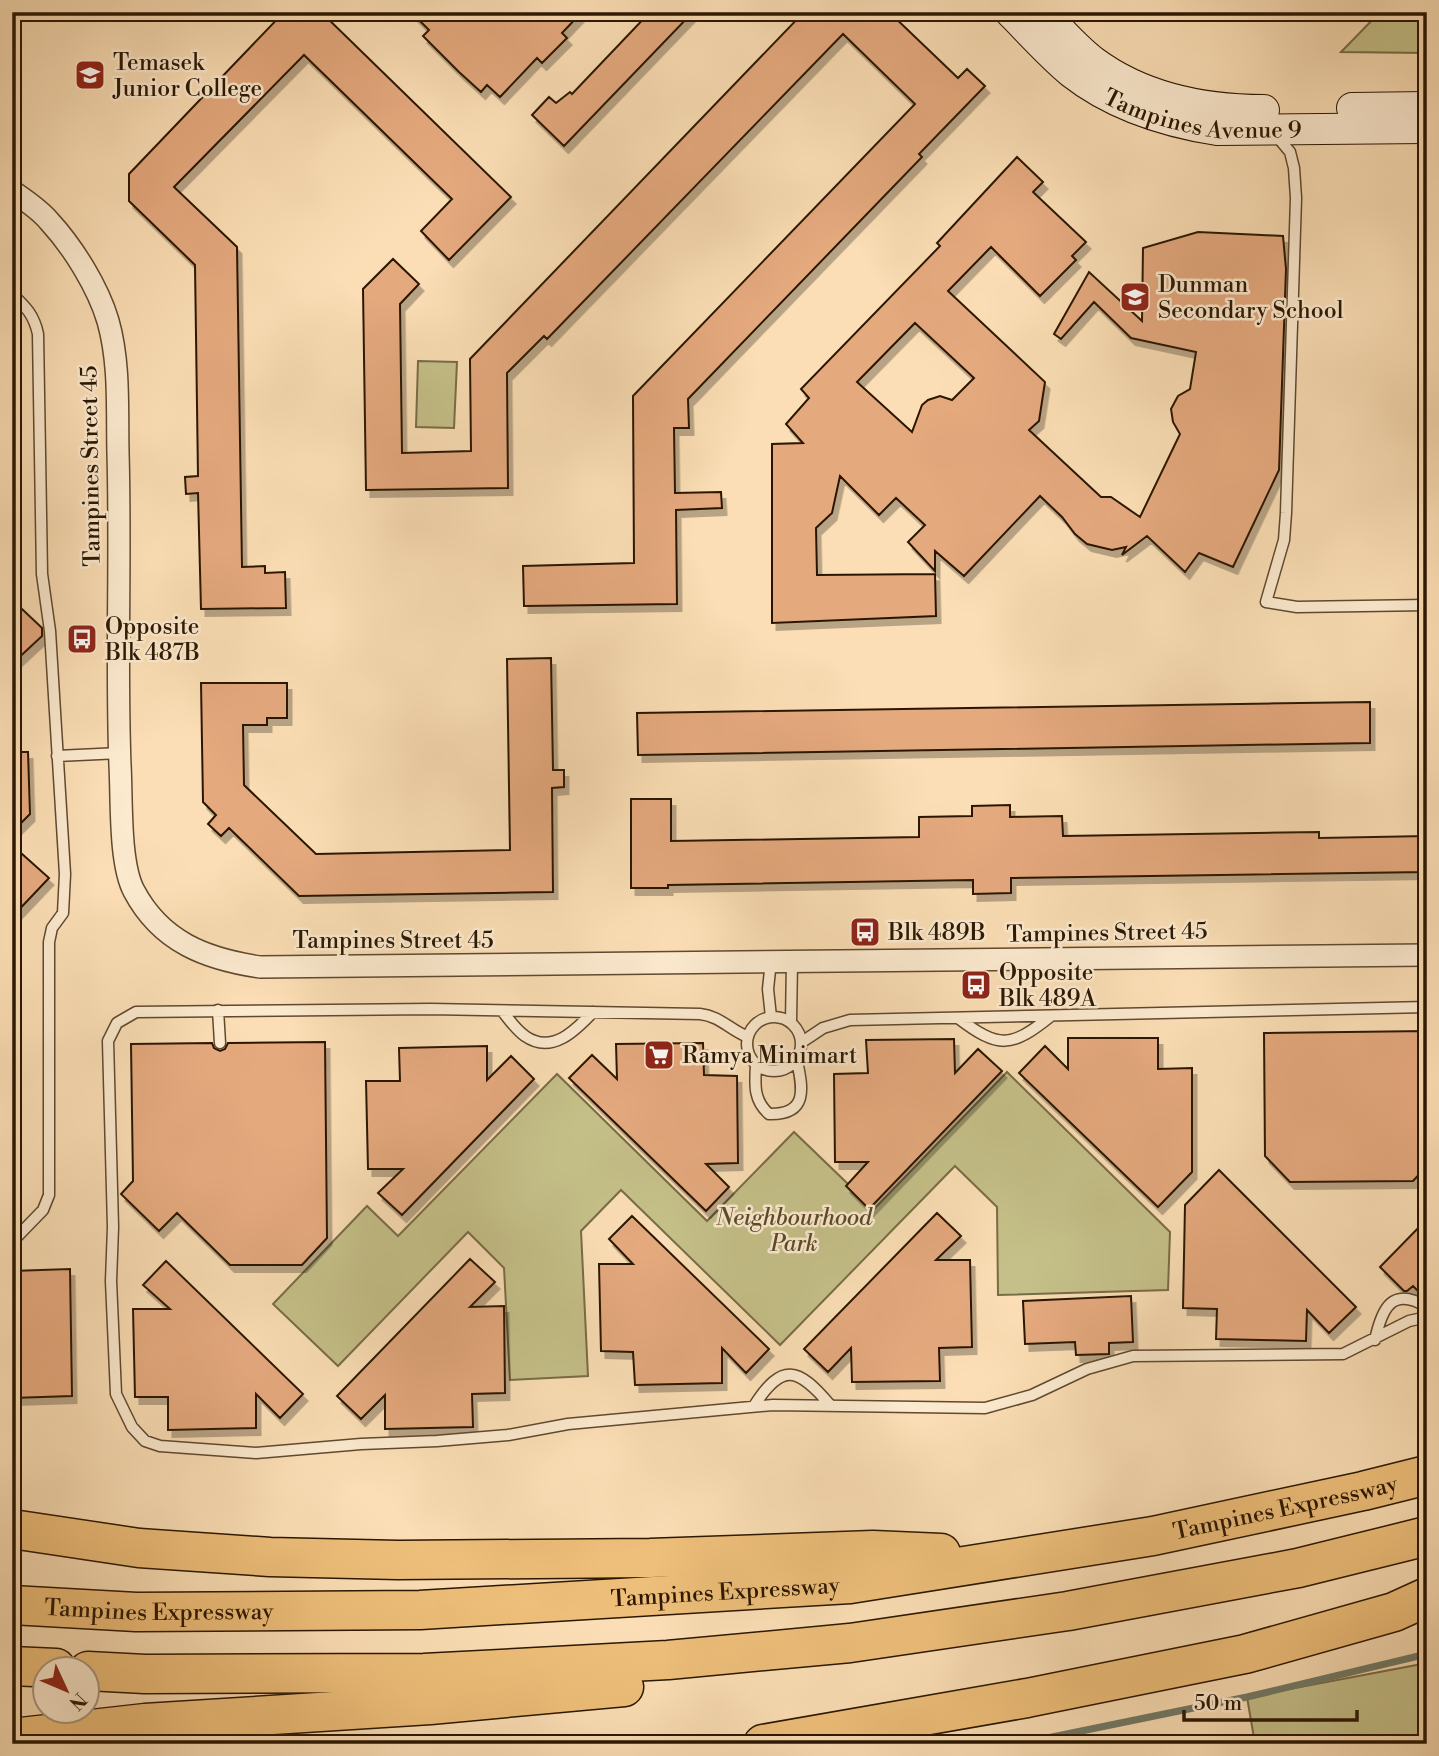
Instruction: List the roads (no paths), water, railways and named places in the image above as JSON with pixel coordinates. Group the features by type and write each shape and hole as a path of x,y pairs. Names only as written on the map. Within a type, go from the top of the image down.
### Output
{"highway":[{"name":"Tampines Expressway","path":"12,1605 136,1612 420,1610 850,1584 1153,1536 1427,1475"},
{"path":"12,1529 139,1548 270,1557 372,1560 650,1558 873,1550 1023,1556"},
{"path":"102,1672 424,1673 668,1660 850,1643 1081,1608 1298,1567 1427,1536"},
{"path":"763,1744 1027,1698 1245,1654 1394,1612 1427,1597"},
{"path":"12,1738 145,1723 430,1705 668,1683 850,1643"},
{"path":"12,1665 32,1666"}],"main road":[{"name":"Tampines Avenue 9","path":"1010,12 1072,72 1103,93 1142,112 1183,125 1217,130 1427,128"},
{"name":"Tampines Avenue 9","path":"1042,12 1093,61 1135,85 1187,103 1229,110 1427,107"}],"street":[{"name":"Tampines Street 45","path":"12,191 49,220 85,270 107,318 113,343 119,473 117,624 120,752 126,864 133,889 148,913 187,947 226,962 260,967 1424,953"}],"lane":[{"path":"1271,129 1290,152 1296,198 1284,540 1266,602 1297,607 1427,605"},
{"path":"12,294 28,308 35,319 38,334 42,574 50,631 65,874 62,913 52,928 49,942 49,1195 43,1210 12,1242"},
{"path":"57,756 120,752"},
{"path":"771,1017 768,989 781,961"},
{"path":"781,961 791,1022"},
{"path":"802,1042 823,1028 850,1020 1427,1007"},
{"path":"748,1037 710,1015 593,1012 431,1009 218,1010 136,1012 117,1023 108,1041 113,1227 111,1281 116,1394 132,1427 145,1441 160,1446 256,1453 496,1436 568,1424 754,1406 985,1408 1032,1395 1087,1369 1133,1356 1343,1354 1409,1321 1427,1317"},
{"path":"218,1010 220,1043"},
{"path":"502,1011 526,1037 552,1042 563,1040 593,1012"},
{"path":"958,1018 981,1035 996,1041 1026,1036 1051,1016"},
{"path":"756,1065 754,1087 758,1100 769,1114 778,1114 790,1111 801,1101 802,1085 797,1061 802,1042 799,1031 791,1022 781,1017 771,1017 752,1028 748,1037 748,1052 762,1070 778,1072 797,1061"},
{"path":"1375,1340 1386,1307 1394,1300 1405,1297 1427,1307"},
{"path":"754,1406 767,1387 777,1377 785,1374 800,1377 814,1387 830,1405"}],"waterway":[{"path":"1018,1744 1247,1697 1427,1654"}],"place":[{"name":"Temasek Junior College","path":"90,75"},
{"name":"Dunman Secondary School","path":"1135,297"},
{"name":"Opposite Blk 487B","path":"82,639"},
{"name":"Blk 489B","path":"865,932"},
{"name":"Opposite Blk 489A","path":"976,985"},
{"name":"Ramya Minimart","path":"659,1055"}],"park label":[{"name":"Neighbourhood Park","path":"794,1230"}]}
